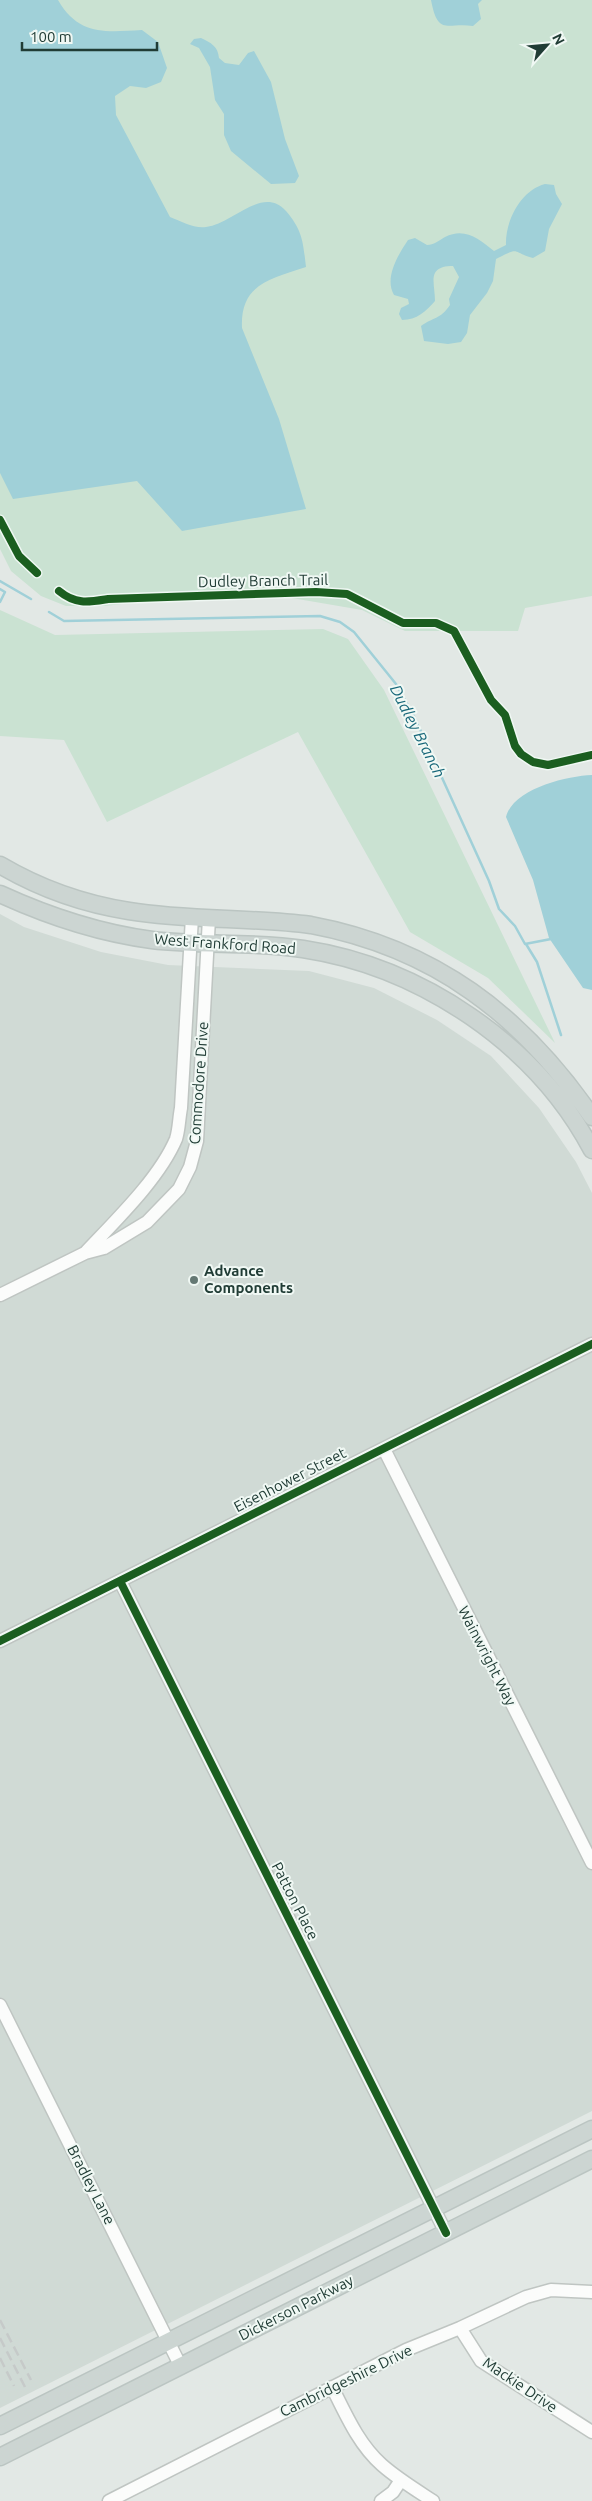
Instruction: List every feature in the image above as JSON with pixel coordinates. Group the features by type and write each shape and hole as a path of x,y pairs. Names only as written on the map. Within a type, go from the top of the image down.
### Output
{"main road":[{"name":"West Frankford Road","path":"0,865 16,874 75,899 128,911 192,917 274,920 332,928 395,949 450,975 477,993 514,1025 568,1082 592,1117"},
{"name":"West Frankford Road","path":"0,894 48,915 115,934 153,940 280,946 332,955 373,966 444,1000 473,1018 525,1061 564,1105 592,1150"},
{"name":"Dickerson Parkway","path":"0,2426 592,2128"},
{"name":"Dickerson Parkway","path":"0,2458 592,2159"}],"street":[{"name":"Commodore Drive","path":"85,1253 129,1206 164,1160 176,1137 181,1108 192,917"},
{"name":"Commodore Drive","path":"0,1295 85,1253 104,1248 147,1222 179,1189 190,1167 197,1141 210,918"},
{"path":"176,1137 197,1141"},
{"path":"129,1206 147,1222"},
{"name":"Eisenhower Street","path":"0,1641 592,1344"},
{"name":"Wainwright Way","path":"384,1448 592,1863"},
{"name":"Patton Place","path":"120,1581 446,2233"},
{"name":"Bradley Lane","path":"0,2006 170,2342 180,2366"},
{"path":"590,2292 592,2279"},
{"name":"Cambridgeshire Drive","path":"109,2501 134,2496 332,2387 406,2350 534,2295 551,2290 590,2292"},
{"name":"Mackie Drive","path":"460,2328 481,2361 592,2432"},
{"path":"332,2387 354,2430 370,2452 401,2480 433,2501"},
{"path":"381,2501 393,2492 401,2480"}],"shaded area":[{"path":"0,914 24,927 101,952 168,965 309,971 374,988 437,1020 491,1056 539,1108 576,1162 592,1193 592,2111 0,2408"}],"green space":[{"path":"0,0 592,0 592,596 525,608 518,631 405,631 362,610 286,597 158,600 104,606 66,606 41,596 11,571 0,549"},
{"path":"0,610 55,635 323,629 348,639 384,690 555,1043 488,978 410,932 298,732 107,822 64,740 0,736"}],"water":[{"path":"0,0 58,0 66,12 84,26 105,31 142,30 158,42 167,68 161,82 146,88 130,86 115,96 116,115 170,217 192,226 206,227 227,220 247,208 267,202 277,204 292,218 303,244 306,267 269,280 252,293 246,302 242,328 279,419 306,509 182,531 137,481 13,499 0,473"},
{"path":"431,0 482,0 478,4 481,19 473,26 445,25 437,19"},
{"path":"201,38 213,45 219,58 225,63 239,65 248,53 254,51 271,82 285,139 299,176 295,183 271,184 231,151 224,135 224,114 215,100 210,67 199,48 190,44 194,39"},
{"path":"545,184 554,185 556,194 562,204 549,229 545,251 533,258 513,251 496,259 493,281 487,293 470,315 467,333 461,342 448,344 424,341 421,326 440,316 450,305 449,299 459,277 453,266 444,267 435,272 435,301 417,317 402,320 399,314 401,308 409,304 408,299 394,295 391,288 391,274 408,240 415,238 429,245 452,234 459,233 477,239 494,251 506,245 508,226 522,200 536,187"},
{"path":"592,775 592,990 583,988 549,938 533,880 506,817 511,807 529,792 555,781"}],"waterway":[{"name":"Dudley Branch","path":"0,581 31,599"},
{"path":"0,589 5,592 0,602"},
{"name":"Dudley Branch","path":"49,612 64,621 320,616 340,622 354,632 396,684 413,714 489,881 499,909 515,926 525,944 551,939"},
{"path":"526,944 537,962 561,1035"}],"railway":[{"path":"0,2320 31,2380"},
{"path":"0,2338 25,2387"},
{"path":"0,2358 14,2386"}],"cycle path":[{"path":"0,520 19,556 37,573"},
{"name":"Dudley Branch Trail","path":"59,591 71,599 83,601 316,592 347,594 403,623 436,623 454,631 491,700 505,715 515,746 521,754 533,762 548,765 592,755"},
{"path":"0,1641 592,1344"},
{"path":"120,1581 446,2233"}],"place":[{"name":"Advance Components","path":"194,1280"}]}
